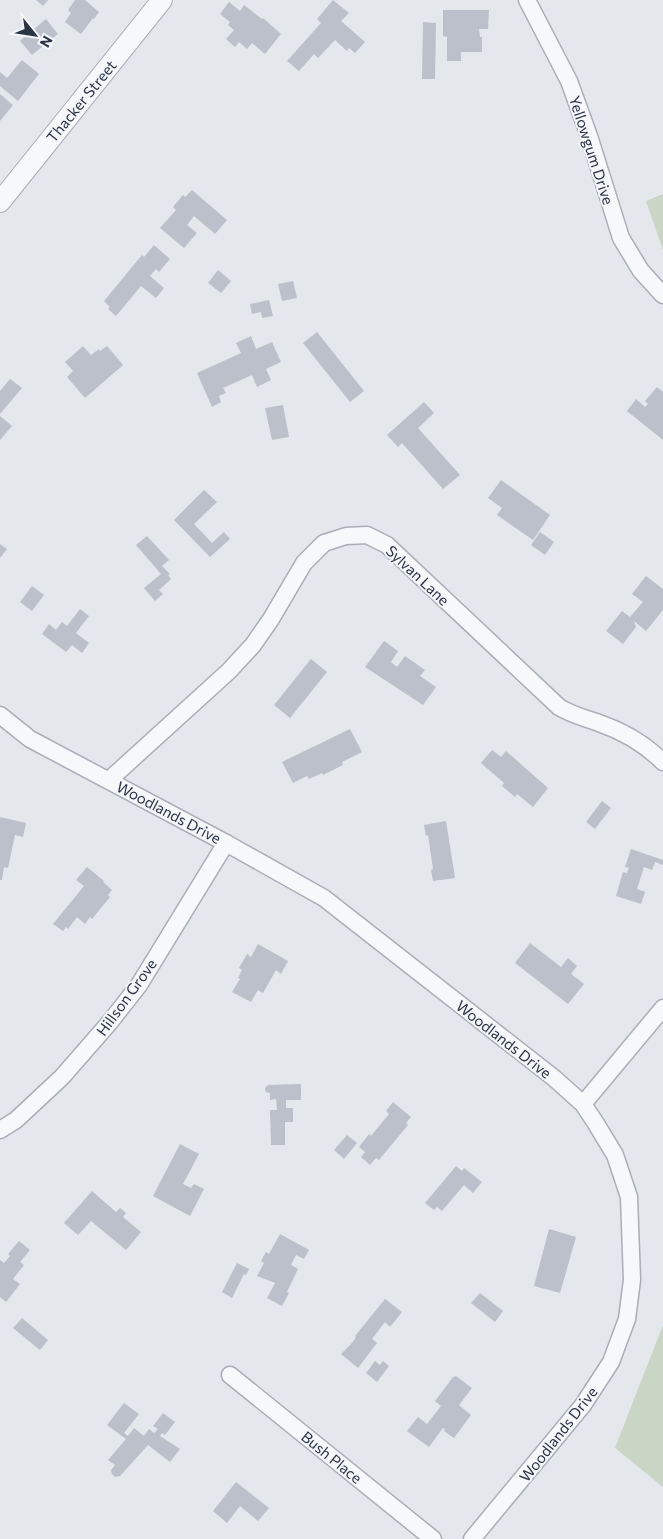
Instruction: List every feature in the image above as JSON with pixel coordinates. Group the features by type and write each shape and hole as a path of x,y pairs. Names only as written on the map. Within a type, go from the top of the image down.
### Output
{"street":[{"name":"Thacker Street","path":"0,202 162,0"},
{"name":"Yellowgum Drive","path":"527,0 569,81 589,136 621,238 641,271 663,295"},
{"name":"Sylvan Lane","path":"109,780 229,671 253,645 271,619 304,563 324,543 346,536 367,535 387,545 559,707 571,714 600,723 631,738 663,762"},
{"name":"Woodlands Drive","path":"0,715 30,739 226,843 324,898 554,1078 583,1104 615,1155 629,1196 632,1280 627,1318 611,1362 583,1405 472,1539"},
{"name":"Hillson Grove","path":"0,1130 16,1120 62,1077 139,985 226,843"},
{"path":"583,1104 663,1008"},
{"name":"Bush Place","path":"230,1375 434,1539"}],"green space":[{"path":"663,194 663,250 646,201"},
{"path":"663,1325 663,1487 615,1448"}],"building":[{"path":"36,0 48,0 43,6"},
{"path":"75,0 85,0 99,12 81,34 65,22 71,13 68,10"},
{"path":"333,0 349,13 341,21 365,42 355,53 349,48 347,51 335,40 318,58 314,54 299,71 287,61 321,23 317,19"},
{"path":"229,2 240,11 244,5 281,34 265,54 252,43 247,49 239,42 235,47 226,39 234,30 228,25 230,22 220,14"},
{"path":"443,10 489,10 488,29 479,29 480,37 482,37 482,52 461,52 461,61 447,61 447,37 443,36"},
{"path":"46,19 58,34 32,55 20,41"},
{"path":"423,22 436,23 435,79 422,79"},
{"path":"22,60 39,74 18,101 0,86 0,72 7,78"},
{"path":"0,94 13,105 0,121"},
{"path":"192,190 227,220 215,234 194,216 187,225 197,233 184,248 160,228 176,210 173,207 183,195 185,197"},
{"path":"154,245 170,259 159,272 156,269 150,276 164,288 156,298 141,286 116,316 108,309 110,307 104,301 142,255 144,257"},
{"path":"218,270 231,281 221,293 208,283"},
{"path":"293,281 297,298 282,301 278,284"},
{"path":"269,300 273,316 262,318 261,312 252,314 250,304"},
{"path":"317,332 364,391 350,402 303,343"},
{"path":"251,336 256,349 272,342 281,362 266,369 271,380 257,387 252,375 223,388 226,393 219,396 221,402 212,407 197,373 241,353 236,343"},
{"path":"83,346 91,355 107,346 123,365 85,398 67,377 73,371 65,362"},
{"path":"10,379 22,388 0,414 0,391"},
{"path":"657,387 663,392 663,440 627,411 636,399 645,407 648,404 645,401"},
{"path":"424,402 434,413 418,428 460,475 443,489 402,443 398,447 387,435"},
{"path":"283,405 289,437 272,440 265,408"},
{"path":"0,416 12,426 0,440"},
{"path":"501,480 550,515 533,540 497,515 502,508 488,498"},
{"path":"204,490 217,502 194,524 212,543 224,532 230,539 210,557 174,520"},
{"path":"540,532 554,542 545,555 531,545"},
{"path":"147,536 169,560 162,566 170,574 168,575 171,579 159,590 163,594 155,601 144,588 161,574 136,545"},
{"path":"0,544 7,549 0,558"},
{"path":"646,576 663,589 663,610 646,631 634,621 636,627 623,644 606,631 622,611 630,617 643,602 632,594"},
{"path":"32,586 44,595 32,611 20,602"},
{"path":"80,609 89,616 76,633 89,643 82,653 72,645 66,652 42,634 49,624 56,630 62,622 67,626"},
{"path":"384,641 398,651 391,662 397,667 405,656 425,670 420,676 436,687 423,705 365,667"},
{"path":"311,659 327,672 290,718 274,705"},
{"path":"350,729 362,752 342,762 343,765 323,775 322,773 309,779 307,776 293,783 282,762"},
{"path":"492,750 501,757 506,751 548,788 533,807 517,794 515,797 502,786 504,783 481,763"},
{"path":"602,801 611,808 595,829 586,822"},
{"path":"0,817 26,823 23,837 15,835 8,868 4,867 2,880 0,880"},
{"path":"446,821 455,878 433,881 428,835 426,836 424,825"},
{"path":"631,849 663,860 663,865 655,862 652,870 644,867 637,889 645,892 641,904 616,896 623,872 627,873 629,868 625,867"},
{"path":"87,867 112,890 108,895 110,897 92,919 90,917 85,924 77,917 68,929 66,927 63,931 53,924 84,886 76,880"},
{"path":"530,943 561,967 568,958 577,966 571,974 584,984 568,1004 515,963"},
{"path":"258,944 288,961 281,974 276,970 263,993 258,990 251,1002 232,992 240,979 238,978 242,970 239,968 247,954 251,957"},
{"path":"301,1084 301,1100 286,1100 286,1108 293,1108 293,1122 285,1122 285,1145 271,1145 270,1110 277,1110 276,1099 270,1100 270,1093 266,1092 265,1088 268,1085"},
{"path":"393,1102 411,1117 406,1123 408,1125 379,1160 376,1158 370,1165 361,1157 365,1152 359,1147 389,1114 386,1111"},
{"path":"347,1135 357,1143 344,1159 334,1150"},
{"path":"180,1144 199,1154 183,1184 191,1188 194,1184 204,1189 190,1216 153,1196"},
{"path":"456,1166 462,1171 464,1168 482,1182 473,1193 464,1185 442,1211 437,1207 434,1210 425,1203"},
{"path":"92,1191 116,1212 120,1208 126,1213 123,1217 141,1232 126,1250 91,1221 78,1235 64,1223"},
{"path":"549,1229 576,1237 560,1293 534,1286"},
{"path":"280,1234 309,1250 304,1259 296,1255 291,1265 298,1269 282,1306 267,1298 275,1283 257,1276 264,1263 261,1261 266,1252 269,1254"},
{"path":"19,1241 30,1250 20,1262 24,1265 13,1279 20,1284 6,1302 0,1297 0,1260 4,1263 10,1256 8,1254"},
{"path":"237,1263 249,1269 246,1275 244,1274 232,1298 222,1292"},
{"path":"480,1293 503,1311 495,1322 471,1303"},
{"path":"385,1299 402,1312 390,1327 385,1322 372,1339 377,1343 358,1368 341,1354 352,1343 355,1336"},
{"path":"22,1318 48,1340 40,1350 13,1328"},
{"path":"375,1361 380,1365 383,1361 389,1366 377,1382 366,1373"},
{"path":"456,1376 472,1388 459,1405 471,1415 454,1438 444,1431 445,1429 443,1428 429,1447 407,1431 418,1417 427,1424 441,1406 435,1401 453,1377"},
{"path":"124,1403 139,1414 124,1433 128,1436 134,1428 144,1436 149,1429 154,1433 158,1429 153,1426 163,1413 175,1422 165,1435 162,1433 160,1436 180,1449 170,1462 148,1445 120,1476 115,1477 112,1474 111,1470 115,1465 108,1460 126,1439 107,1425"},
{"path":"236,1482 269,1508 258,1521 240,1506 227,1523 213,1511"}]}
